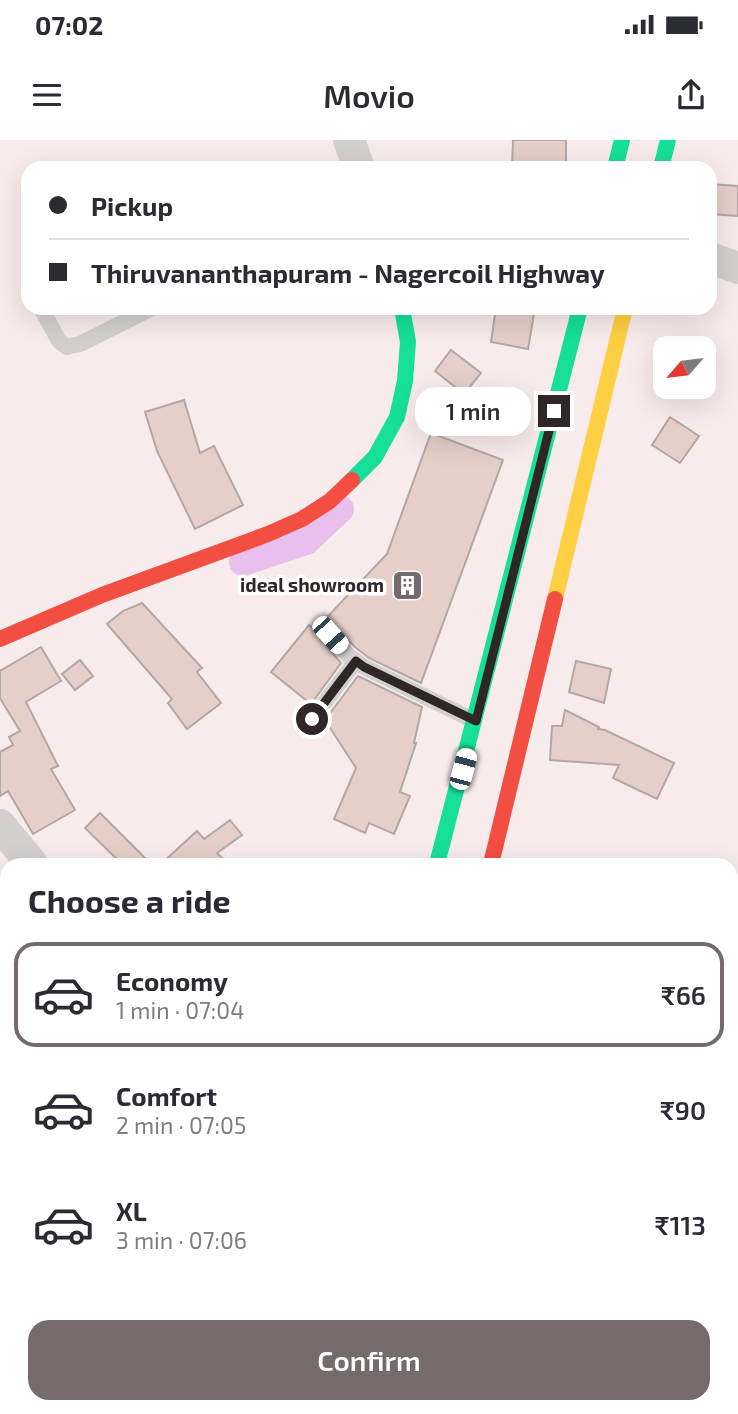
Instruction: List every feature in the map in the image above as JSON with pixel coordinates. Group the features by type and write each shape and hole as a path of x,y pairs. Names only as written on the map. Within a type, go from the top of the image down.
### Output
{"main road":[{"path":"617,161 622,140"},
{"path":"663,161 668,140"},
{"path":"0,639 102,595 268,534 302,519 330,501 375,457 397,417 405,381 408,342 403,315"},
{"path":"440,858 578,315"},
{"path":"492,858 623,315"}],"street":[{"path":"349,140 356,161"},
{"path":"717,260 738,268"},
{"path":"0,825 27,858"}],"lane":[{"path":"45,315 59,341 67,347 80,344 138,315"},
{"path":"330,635 364,667 476,721"},
{"path":"312,719 356,661"}],"building":[{"path":"513,140 566,140 566,161 512,161"},
{"path":"717,184 738,186 738,216 717,214"},
{"path":"495,315 534,315 528,349 491,342"},
{"path":"451,350 481,373 464,394 435,371"},
{"path":"184,400 200,453 214,446 243,505 195,529 157,451 145,412"},
{"path":"670,417 699,436 680,463 652,445"},
{"name":"ideal showroom","path":"431,433 503,460 421,683 369,658 337,628 329,625 320,631 320,638 341,663 311,704 271,672 309,625 315,630 387,554"},
{"path":"142,603 202,668 197,672 221,703 187,729 168,703 172,699 107,624 123,611"},
{"path":"41,647 61,681 26,702 58,766 51,769 75,810 33,834 8,791 0,796 0,752 13,745 9,737 20,731 0,698 0,671"},
{"path":"80,660 93,676 75,690 62,674"},
{"path":"576,661 611,669 604,703 569,692"},
{"path":"358,676 422,707 416,743 400,792 410,796 394,834 369,823 365,833 334,819 356,768 325,720"},
{"path":"565,710 599,727 598,729 674,763 657,799 613,778 619,765 550,760 552,726 562,726"},
{"path":"100,813 145,858 116,858 85,828"},
{"path":"230,820 242,835 217,853 222,858 168,858 197,831 204,839"}],"waterway":[{"path":"243,562 306,541 340,509"}],"traffic: fast":[{"path":"617,161 622,140"},
{"path":"663,161 668,140"},
{"path":"352,480 375,457 397,417 405,381 408,342 403,315"},
{"path":"439,858 578,315"}],"traffic: slow":[{"path":"555,599 623,315"}],"traffic: jam":[{"path":"0,639 102,595 302,519 330,501 352,480"},
{"path":"492,858 555,599"}],"place":[{"name":"ideal showroom","path":"407,585"}],"route":[{"path":"312,719 356,661 476,721 554,411"}]}
